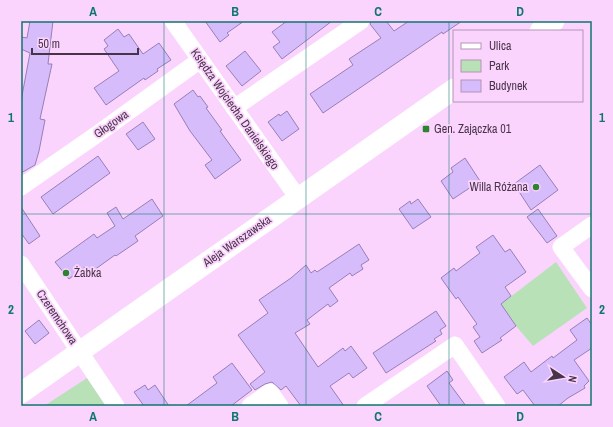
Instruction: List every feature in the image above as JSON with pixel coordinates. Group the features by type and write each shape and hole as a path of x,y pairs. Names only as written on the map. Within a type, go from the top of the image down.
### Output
{"street":[{"name":"Księdza Wojciecha Danielskiego","path":"173,21 298,198"},
{"path":"234,108 361,21"},
{"path":"541,30 554,21"},
{"name":"Głogowa","path":"21,186 96,135 200,60"},
{"name":"Aleja Warszawska","path":"21,393 453,90"},
{"path":"592,225 561,247 592,289"},
{"name":"Czeremchowa","path":"21,264 116,406"},
{"path":"365,406 455,345 497,406"},
{"path":"250,406 270,392 280,406"}],"green space":[{"path":"556,262 587,308 533,346 516,326 501,304"},
{"path":"87,378 106,406 44,406"}],"building":[{"path":"30,21 53,21 48,64 52,64 40,119 45,120 39,151 35,165 21,173 21,101 30,53 21,49 21,37 27,38"},
{"path":"205,21 244,21 227,33 229,35 220,42"},
{"path":"287,21 332,21 282,59 273,47 280,42 272,32"},
{"path":"371,21 386,21 394,31 409,21 462,21 443,34 442,32 323,113 310,94 353,65 349,59 381,38 370,24"},
{"path":"118,29 124,37 129,34 143,54 159,43 171,60 157,69 158,71 145,80 144,78 106,105 94,88 119,71 104,49 108,46 104,40"},
{"path":"245,51 261,71 242,86 226,66"},
{"path":"193,90 198,97 200,96 208,107 206,108 222,130 220,131 241,160 215,179 205,165 212,160 190,131 174,104"},
{"path":"287,111 299,129 282,141 268,122 279,114 280,116"},
{"path":"143,122 155,139 138,150 126,134"},
{"path":"98,156 110,173 53,214 41,197"},
{"path":"465,158 480,181 453,199 441,181 453,172 451,168"},
{"name":"Willa Różana","path":"540,165 558,190 531,210 514,184"},
{"path":"152,199 163,216 135,236 138,241 90,273 85,267 69,279 55,262 94,234 97,238 115,226 107,213 116,207 123,219"},
{"path":"418,199 431,217 413,229 399,209 410,201 411,204"},
{"path":"21,207 40,236 29,244 21,233"},
{"path":"538,209 557,236 547,243 527,217"},
{"path":"493,235 505,252 510,249 526,272 505,287 511,296 501,304 516,326 500,338 502,340 482,353 474,341 480,337 473,327 477,324 458,297 456,299 441,278 454,268 456,271 480,253 476,247"},
{"path":"359,244 369,260 361,265 363,269 352,276 350,273 329,288 338,301 330,307 328,304 307,320 310,324 295,333 318,367 343,348 345,351 351,346 367,368 353,378 349,373 330,386 344,406 301,406 286,386 281,390 272,382 255,390 250,384 265,372 238,335 268,313 259,300 291,278 306,265 311,273 315,270 317,272"},
{"path":"436,311 446,326 440,330 442,334 434,339 436,341 386,373 373,353"},
{"path":"587,318 592,325 592,348 574,360 589,381 584,386 585,388 558,406 535,406 523,390 517,394 504,377 524,362 531,372 552,356 553,358 577,340 570,330"},
{"path":"39,320 49,333 35,344 25,331"},
{"path":"232,363 252,390 231,406 186,406 217,383 213,377"},
{"path":"447,371 453,380 449,383 466,406 441,406 427,386"},
{"path":"145,385 148,390 155,385 169,406 144,406 134,392"}],"place":[{"name":"Gen. Zajączka 01","path":"426,129"},
{"name":"Willa Różana","path":"536,187"},
{"name":"Żabka","path":"66,273"}]}
